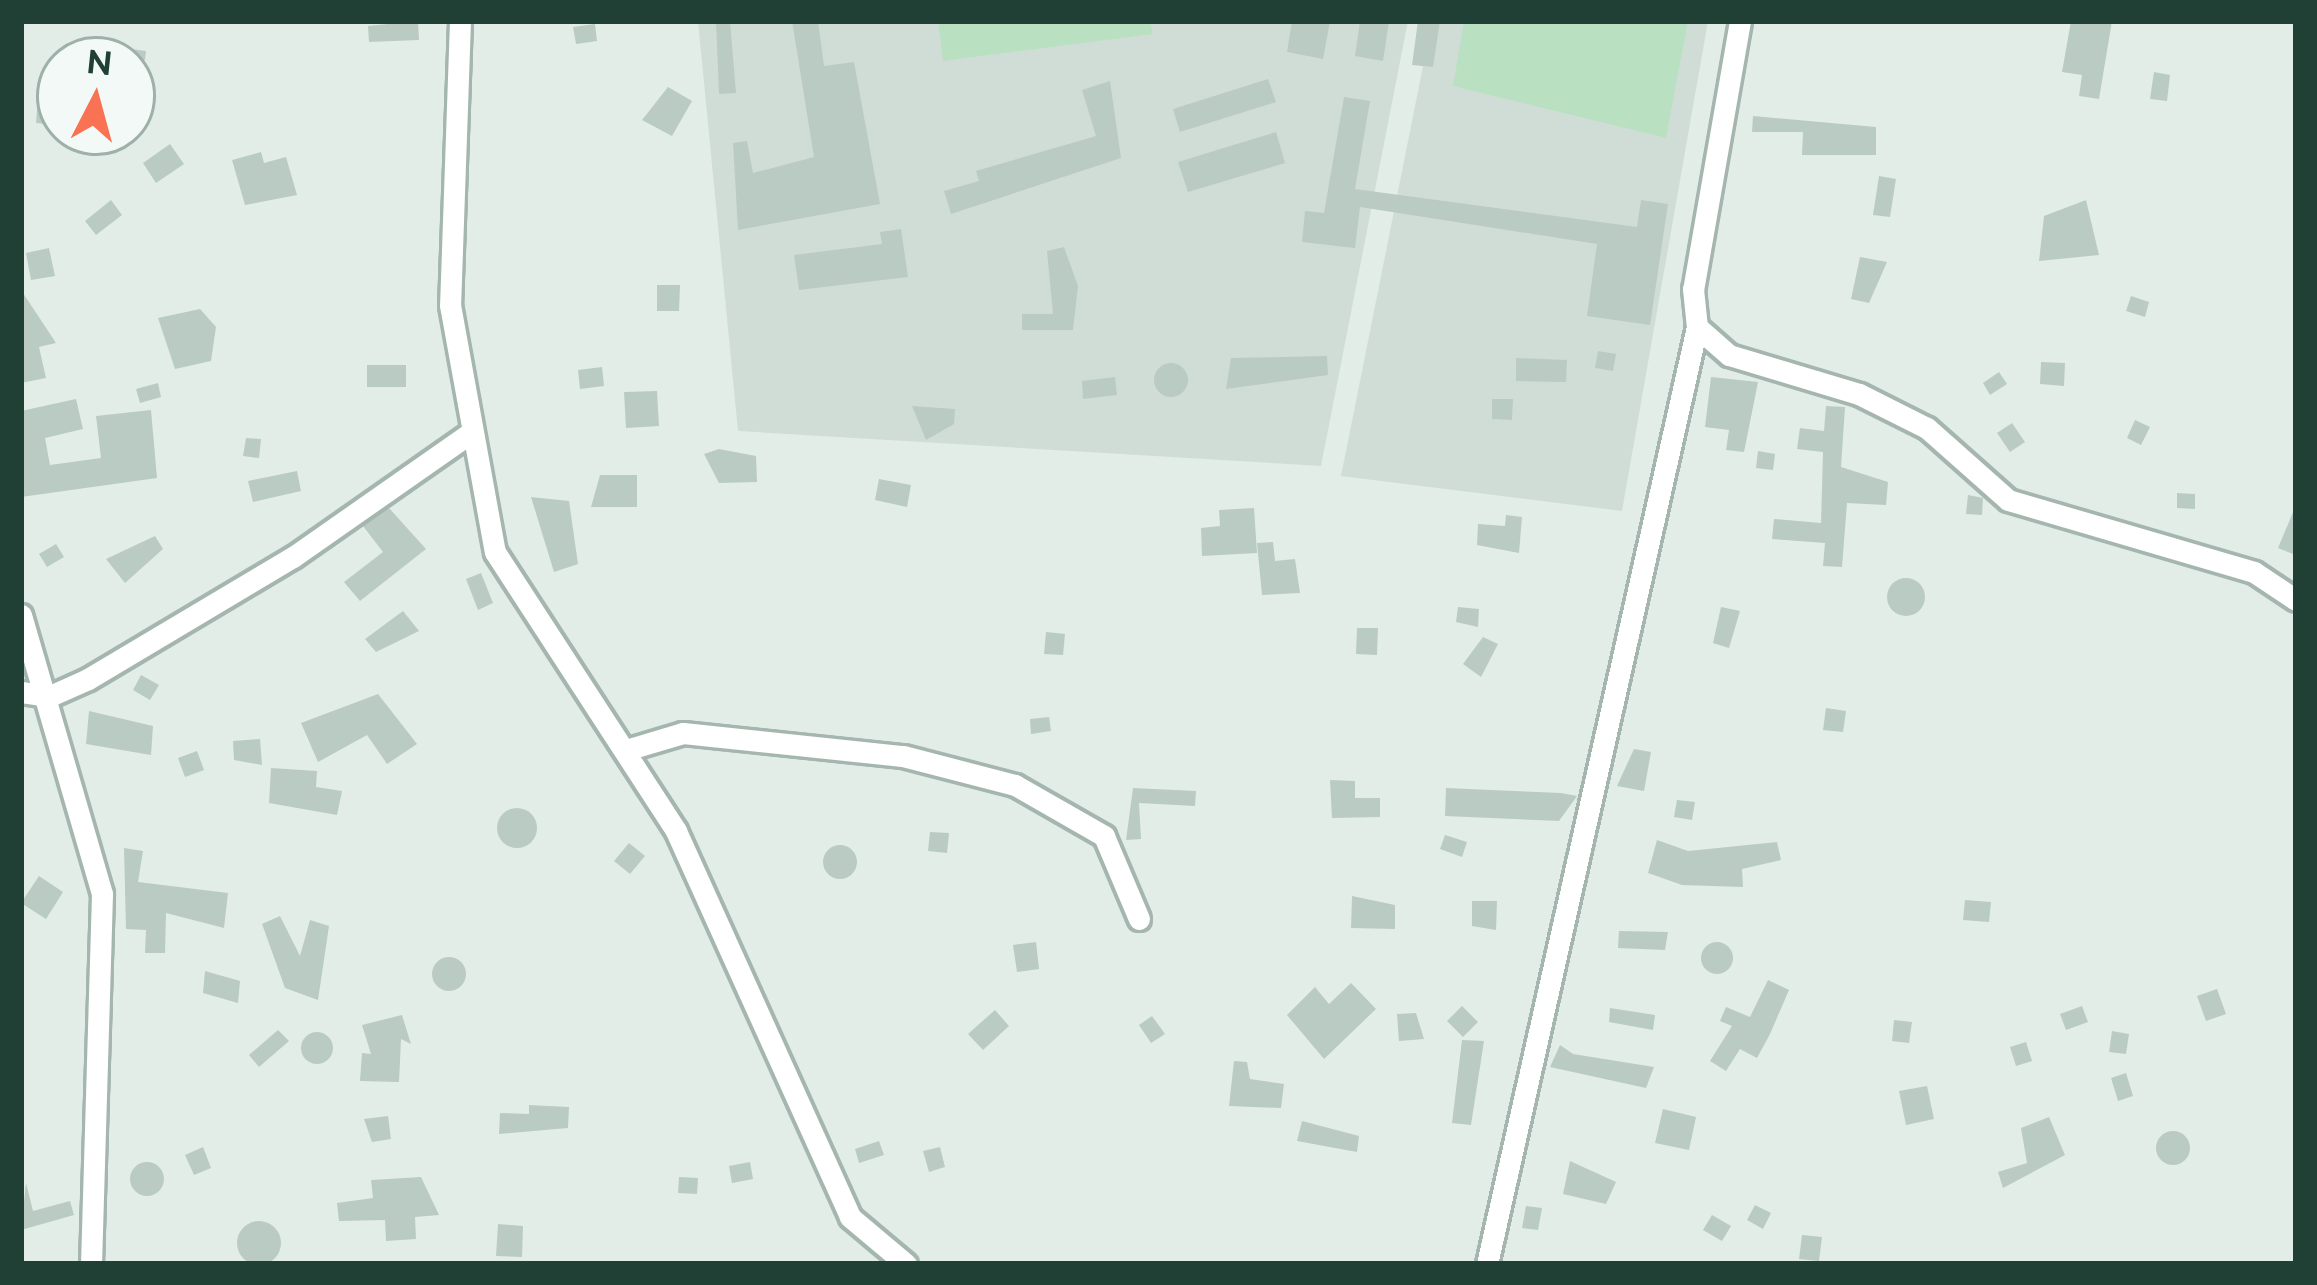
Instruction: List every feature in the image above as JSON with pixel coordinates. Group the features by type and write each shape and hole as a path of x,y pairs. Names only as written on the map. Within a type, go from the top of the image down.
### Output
{"street":[{"path":"460,21 450,304 467,435 495,552 676,831 850,1217 906,1264"},
{"path":"1487,1264 1697,328 1693,289 1740,21"},
{"path":"1697,328 1729,355 1859,394 1927,428 2008,500 2254,572 2296,600"},
{"path":"21,692 50,696 293,557 467,435"},
{"path":"21,615 50,696 102,894 91,1264"},
{"path":"626,750 683,733 903,756 1015,785 1104,836 1139,919"}],"shaded area":[{"path":"698,21 1408,21 1321,466 738,431"},
{"path":"1432,21 1708,21 1622,511 1341,476"}],"green space":[{"path":"938,21 1150,21 1153,34 943,61"},
{"path":"1464,21 1688,21 1666,138 1453,86"}],"building":[{"path":"418,21 419,40 369,42 368,26"},
{"path":"730,21 736,93 719,94 716,22"},
{"path":"792,21 818,21 824,66 854,62 880,204 738,230 733,143 747,141 753,173 814,157"},
{"path":"1292,21 1330,21 1323,59 1287,52"},
{"path":"1360,21 1389,21 1383,61 1355,56"},
{"path":"1418,21 1440,21 1433,67 1412,65"},
{"path":"2071,21 2112,21 2099,99 2079,96 2082,75 2062,72"},
{"path":"595,24 597,41 576,44 573,27"},
{"path":"2154,72 2170,75 2167,101 2150,99"},
{"path":"1268,79 1276,102 1180,132 1173,109"},
{"path":"1110,81 1121,158 951,214 944,191 979,181 976,171 1096,136 1082,90"},
{"path":"668,87 692,101 672,136 642,120"},
{"path":"1344,97 1370,101 1355,189 1637,227 1641,200 1668,204 1650,325 1587,316 1597,244 1360,207 1355,248 1302,242 1305,211 1324,213"},
{"path":"1753,116 1876,127 1876,155 1802,155 1803,132 1752,132"},
{"path":"1276,132 1285,163 1188,192 1178,162"},
{"path":"170,144 184,164 156,183 143,163"},
{"path":"261,152 264,163 286,157 297,195 245,205 232,160"},
{"path":"1879,176 1896,179 1890,217 1873,215"},
{"path":"111,200 122,215 96,235 85,221"},
{"path":"2086,200 2099,255 2039,261 2044,216"},
{"path":"901,229 908,277 799,290 794,255 882,244 880,232"},
{"path":"1064,247 1078,286 1073,330 1022,330 1022,314 1053,314 1047,251"},
{"path":"49,248 55,276 31,280 26,253"},
{"path":"1860,257 1887,262 1869,303 1851,299"},
{"path":"657,285 680,285 679,311 657,311"},
{"path":"21,290 56,343 39,347 46,378 21,383"},
{"path":"2131,296 2149,302 2145,317 2126,311"},
{"path":"200,309 216,327 211,361 175,369 158,318"},
{"path":"1598,351 1616,354 1613,371 1595,368"},
{"path":"1327,356 1328,375 1226,389 1231,358"},
{"path":"1516,358 1567,360 1566,382 1516,381"},
{"path":"2041,362 2065,363 2064,386 2040,384"},
{"path":"1171,363 1183,368 1188,380 1183,392 1171,397 1159,392 1154,380 1159,368"},
{"path":"367,365 406,365 406,387 367,387"},
{"path":"602,367 604,386 580,389 578,370"},
{"path":"1999,372 2007,384 1990,395 1983,383"},
{"path":"1115,377 1117,395 1083,399 1082,381"},
{"path":"1711,377 1758,382 1744,452 1726,450 1729,430 1705,427"},
{"path":"158,383 161,397 140,403 136,389"},
{"path":"657,391 659,426 626,428 624,392"},
{"path":"76,399 83,429 45,438 50,465 101,458 96,416 151,410 157,478 21,497 21,411"},
{"path":"1492,399 1513,399 1512,420 1492,419"},
{"path":"912,406 955,409 954,424 926,440"},
{"path":"1826,406 1845,407 1841,467 1888,482 1886,505 1847,503 1842,567 1823,566 1825,543 1772,539 1774,519 1821,523 1823,452 1797,449 1800,428 1824,431"},
{"path":"2135,420 2150,427 2141,445 2127,438"},
{"path":"2012,423 2025,442 2010,452 1997,433"},
{"path":"246,438 261,439 259,458 243,456"},
{"path":"719,449 756,456 757,482 719,483 704,454"},
{"path":"1758,451 1775,454 1773,470 1756,468"},
{"path":"297,471 301,491 253,502 248,481"},
{"path":"600,475 637,475 637,507 591,507"},
{"path":"879,479 911,485 907,507 875,500"},
{"path":"2177,493 2195,494 2195,509 2177,508"},
{"path":"1968,495 1983,498 1982,515 1966,514"},
{"path":"531,497 569,501 578,564 554,572"},
{"path":"2296,505 2296,546 2293,554 2278,548"},
{"path":"389,508 426,549 360,601 344,582 383,552 363,526"},
{"path":"1254,508 1257,553 1202,556 1201,528 1220,526 1219,510"},
{"path":"1506,515 1522,517 1519,553 1477,545 1478,524 1505,526"},
{"path":"155,536 163,549 125,583 106,559"},
{"path":"1273,542 1275,561 1295,559 1300,593 1262,595 1257,543"},
{"path":"56,544 64,557 47,567 39,554"},
{"path":"481,573 493,603 478,610 466,579"},
{"path":"1906,578 1919,584 1925,597 1919,610 1906,616 1893,610 1887,597 1893,584"},
{"path":"1458,607 1479,609 1478,627 1456,622"},
{"path":"1721,607 1740,611 1729,648 1713,643"},
{"path":"403,611 419,631 376,652 365,639"},
{"path":"1357,628 1378,628 1377,655 1356,654"},
{"path":"1046,632 1065,634 1063,655 1044,654"},
{"path":"1483,637 1498,644 1481,677 1463,664"},
{"path":"141,675 159,685 150,700 133,690"},
{"path":"378,694 417,744 387,764 367,735 318,762 301,723"},
{"path":"1826,708 1846,711 1843,732 1823,730"},
{"path":"89,711 153,726 151,755 86,744"},
{"path":"1049,717 1051,731 1031,734 1030,719"},
{"path":"260,739 262,765 234,760 233,741"},
{"path":"1634,749 1651,752 1644,791 1617,786"},
{"path":"197,751 204,770 185,777 178,758"},
{"path":"271,768 317,771 316,787 342,791 337,815 269,803"},
{"path":"1330,780 1355,781 1355,798 1380,798 1380,817 1332,818"},
{"path":"1133,788 1196,791 1195,806 1139,803 1141,839 1126,840"},
{"path":"1446,788 1577,796 1559,821 1445,816"},
{"path":"1677,800 1695,802 1692,820 1674,817"},
{"path":"517,808 531,814 537,828 531,842 517,848 503,842 497,828 503,814"},
{"path":"930,832 949,833 947,853 928,851"},
{"path":"1445,835 1467,842 1462,857 1440,849"},
{"path":"1657,840 1688,851 1777,842 1781,860 1742,869 1743,887 1682,885 1648,873"},
{"path":"629,843 645,856 630,874 614,861"},
{"path":"840,845 852,850 857,862 852,874 840,879 828,874 823,862 828,850"},
{"path":"124,848 143,851 138,882 228,893 224,928 166,913 165,953 145,953 146,930 126,929"},
{"path":"39,876 63,892 46,919 21,903"},
{"path":"1352,896 1395,905 1395,929 1351,928"},
{"path":"1965,900 1991,902 1989,922 1963,920"},
{"path":"1472,901 1497,901 1496,930 1472,926"},
{"path":"280,916 300,956 310,920 329,926 318,1000 285,988 262,924"},
{"path":"1619,931 1668,932 1665,950 1618,948"},
{"path":"1036,942 1039,969 1017,972 1013,945"},
{"path":"1717,942 1728,947 1733,958 1728,969 1717,974 1706,969 1701,958 1706,947"},
{"path":"449,957 461,962 466,974 461,986 449,991 437,986 432,974 437,962"},
{"path":"205,971 240,981 238,1003 203,993"},
{"path":"1768,980 1789,990 1770,1034 1757,1058 1740,1049 1726,1071 1710,1061 1732,1026 1720,1021 1726,1007 1750,1017"},
{"path":"1351,983 1376,1009 1324,1059 1287,1015 1315,987 1329,1004"},
{"path":"2217,989 2226,1014 2206,1021 2197,996"},
{"path":"1462,1006 1478,1022 1463,1037 1447,1021"},
{"path":"2082,1006 2088,1022 2066,1030 2060,1014"},
{"path":"1610,1008 1655,1015 1653,1030 1609,1022"},
{"path":"995,1010 1009,1026 983,1050 968,1034"},
{"path":"1416,1013 1424,1039 1399,1041 1397,1014"},
{"path":"402,1015 411,1044 401,1039 399,1082 360,1081 362,1053 371,1054 362,1025"},
{"path":"1152,1016 1165,1034 1151,1043 1139,1025"},
{"path":"1894,1020 1912,1022 1909,1043 1892,1041"},
{"path":"278,1030 289,1041 259,1067 249,1055"},
{"path":"2112,1031 2129,1034 2126,1054 2109,1052"},
{"path":"317,1032 328,1037 333,1048 328,1059 317,1064 306,1059 301,1048 306,1037"},
{"path":"1462,1040 1484,1041 1471,1125 1452,1123"},
{"path":"2026,1042 2032,1061 2016,1066 2010,1047"},
{"path":"1560,1045 1573,1054 1654,1067 1646,1088 1550,1067"},
{"path":"1234,1061 1247,1062 1250,1079 1284,1084 1281,1108 1229,1106"},
{"path":"2126,1073 2133,1096 2118,1101 2111,1078"},
{"path":"1927,1086 1934,1119 1906,1125 1899,1091"},
{"path":"529,1105 569,1107 568,1128 499,1134 500,1113 529,1114"},
{"path":"1663,1109 1696,1117 1689,1150 1655,1143"},
{"path":"388,1116 391,1139 372,1142 364,1119"},
{"path":"2049,1117 2065,1155 2003,1188 1998,1172 2027,1163 2021,1128"},
{"path":"1302,1121 1359,1136 1357,1152 1297,1141"},
{"path":"2173,1131 2185,1136 2190,1148 2185,1160 2173,1165 2161,1160 2156,1148 2161,1136"},
{"path":"879,1141 884,1155 859,1163 855,1149"},
{"path":"203,1147 211,1168 194,1175 185,1155"},
{"path":"940,1147 945,1167 929,1172 923,1151"},
{"path":"1570,1161 1616,1182 1606,1204 1563,1194"},
{"path":"147,1162 159,1167 164,1179 159,1191 147,1196 135,1191 130,1179 135,1167"},
{"path":"750,1162 753,1179 732,1183 729,1166"},
{"path":"421,1177 439,1215 415,1217 416,1239 386,1241 385,1220 339,1221 337,1203 373,1198 371,1180"},
{"path":"679,1177 698,1178 697,1194 678,1193"},
{"path":"26,1183 33,1211 70,1201 74,1215 21,1230"},
{"path":"1755,1205 1771,1213 1763,1229 1747,1220"},
{"path":"1526,1206 1542,1208 1538,1230 1522,1228"},
{"path":"1712,1215 1731,1226 1722,1241 1703,1230"},
{"path":"259,1221 275,1227 281,1243 275,1259 259,1265 243,1259 237,1243 243,1227"},
{"path":"498,1224 523,1226 522,1257 496,1256"},
{"path":"1802,1235 1822,1237 1819,1261 1799,1259"}]}
